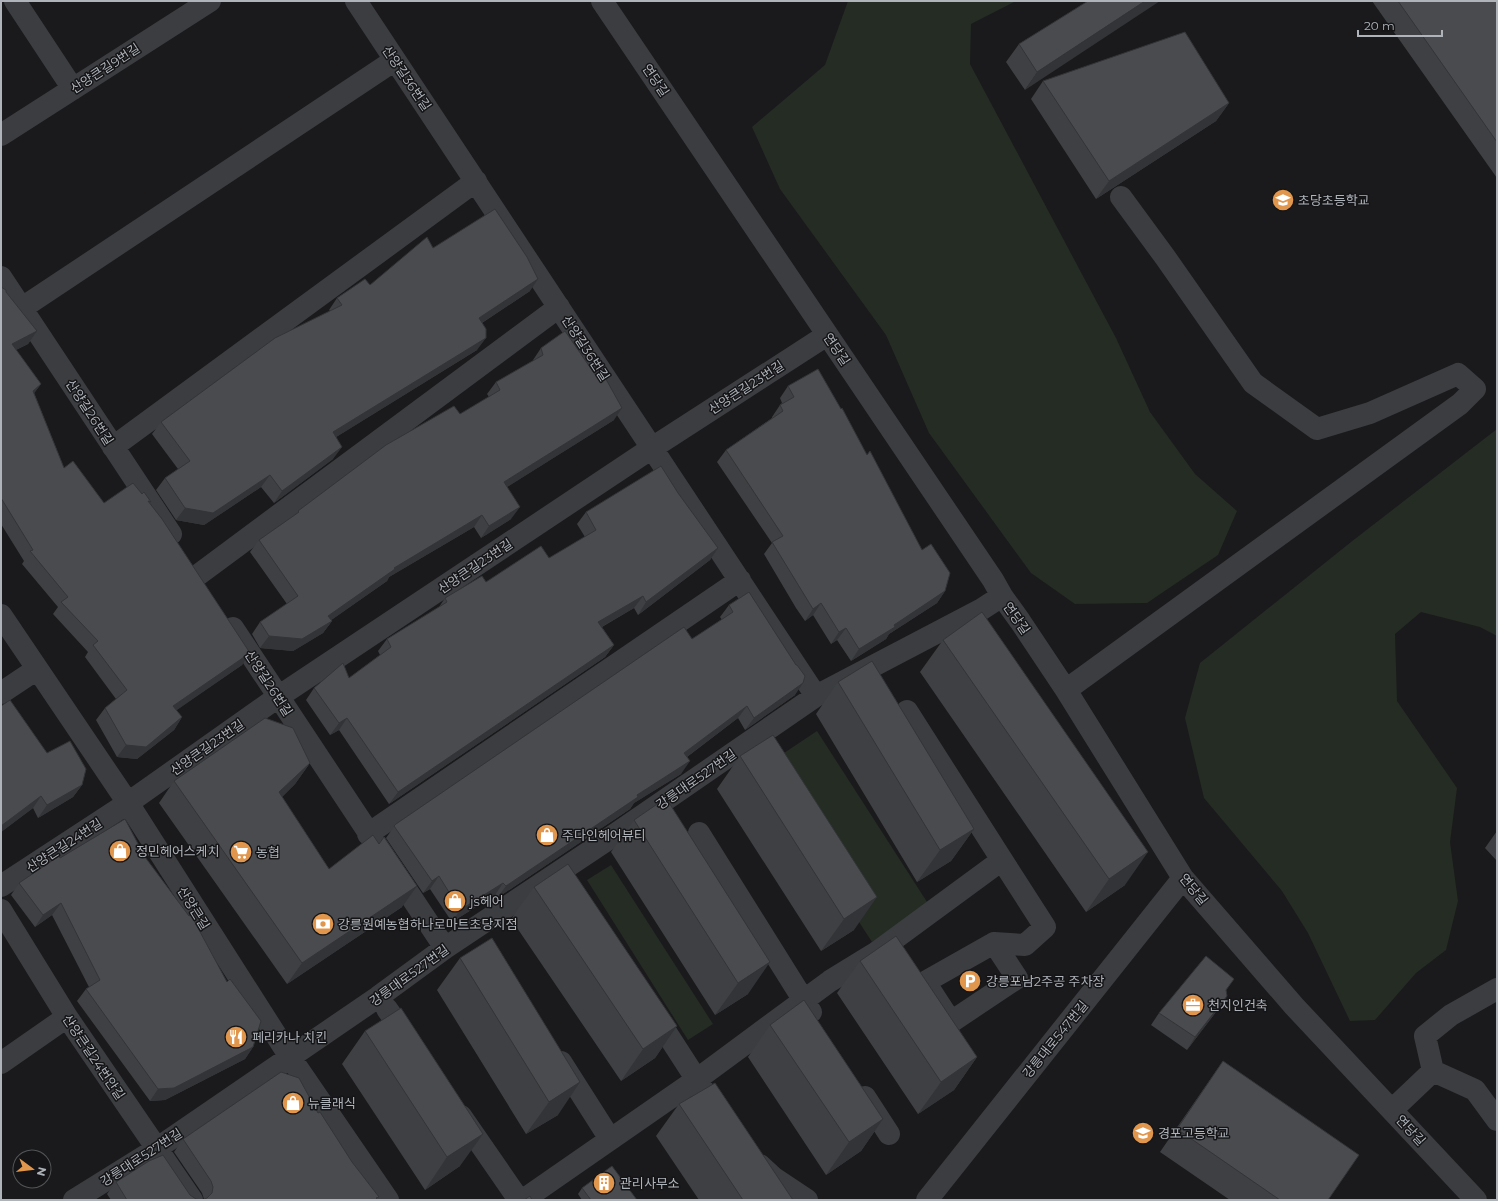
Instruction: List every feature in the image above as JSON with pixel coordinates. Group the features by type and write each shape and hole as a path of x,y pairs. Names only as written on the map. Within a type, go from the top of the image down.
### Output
{"street":[{"path":"15,1 73,89"},
{"name":"산양길36번길","path":"356,1 816,696"},
{"name":"연당길","path":"602,1 1066,690 1183,878 1294,1006 1476,1200"},
{"name":"산양큰길9번길","path":"1,135 200,4"},
{"path":"22,308 396,60"},
{"path":"113,447 476,181"},
{"path":"1066,690 1454,409 1475,389 1458,374 1370,413 1317,429 1253,383 1121,197"},
{"name":"산양길26번길","path":"1,277 210,594"},
{"path":"189,562 559,307"},
{"name":"산양큰길23번길","path":"128,804 278,697 652,448 827,335"},
{"path":"368,834 740,580"},
{"name":"강릉대로527번길","path":"74,1200 156,1148 290,1057 378,997 445,948 816,696 1002,596"},
{"name":"산양길26번길","path":"223,613 368,834 445,948"},
{"name":"산양큰길","path":"1,615 128,804 290,1057 388,1200"},
{"path":"1,693 37,669"},
{"path":"907,711 1045,926 1025,945 994,943"},
{"name":"산양큰길24번길","path":"1,886 128,804"},
{"path":"698,833 821,1027"},
{"path":"523,1200 696,1080 830,981 874,954 1002,860"},
{"path":"559,872 572,891"},
{"name":"강릉대로547번길","path":"927,1200 1183,878"},
{"name":"산양큰길24번안길","path":"1,910 67,1017 192,1200"},
{"path":"1433,1071 1425,1036 1451,1015 1497,989"},
{"path":"643,998 696,1080 714,1104"},
{"path":"387,1009 418,1053"},
{"path":"1,1063 67,1017"},
{"path":"551,1045 610,1140"},
{"path":"1392,1110 1433,1071"},
{"path":"1433,1071 1475,1090 1497,1120"},
{"path":"855,1081 889,1134"},
{"path":"449,1098 519,1200"},
{"path":"750,1152 774,1178 807,1200"}],"shaded area":[{"path":"848,1 1016,1 971,24 970,64 1116,338 1150,412 1195,474 1237,511 1218,555 1147,603 1075,604 1031,573 929,433 886,335 780,189 752,127 825,65"},
{"path":"1497,429 1497,636 1480,627 1421,612 1395,634 1397,701 1457,788 1450,842 1458,901 1446,950 1416,973 1375,1020 1350,1021 1308,933 1282,891 1204,798 1185,718 1200,663 1351,542"},
{"path":"817,731 929,905 872,942 760,769"},
{"path":"611,865 713,1024 688,1040 587,880"}],"building":[{"path":"1088,1 1145,1 1037,72 1019,44"},
{"path":"1398,1 1497,1 1497,142"},
{"path":"1185,32 1229,103 1109,181 1043,81"},
{"path":"495,209 527,257 538,279 479,318 486,329 486,338 333,432 342,447 282,491 270,475 213,513 185,508 165,478 190,461 161,422 275,338 342,305 337,298 365,279 370,285 427,237 433,248"},
{"path":"1,287 6,290 6,292 37,331 12,344 41,384 33,391 64,468 73,461 104,503 133,483 142,494 144,492 151,502 148,501 162,519 250,653 173,706 182,717 146,747 126,745 105,708 127,690 93,645 98,641 61,602 68,597 30,551 33,550 1,498"},
{"path":"565,331 596,376 602,372 622,408 504,482 520,507 489,526 482,515 394,568 395,569 328,616 332,621 302,639 269,636 260,622 298,596 259,540 299,512 298,511 386,445 454,406 460,414 500,390 496,382 543,355 541,348"},
{"path":"818,369 841,409 842,408 867,455 870,451 922,550 931,544 950,573 945,591 894,625 895,627 859,649 846,628 839,632 821,603 813,609 772,542 783,536 726,450 783,411 780,405 794,397 788,386"},
{"path":"661,466 678,493 718,548 646,602 643,596 598,622 614,645 398,792 347,718 339,723 314,688 343,663 349,678 391,647 387,639 447,602 445,598 482,576 486,582 541,546 549,558 596,530 586,512"},
{"path":"749,592 796,665 805,676 803,683 754,718 747,706 684,753 690,761 637,795 638,797 506,886 503,883 460,910 439,876 432,881 394,826 684,627 692,639 733,612 729,605"},
{"path":"982,612 1148,852 1109,879 943,640"},
{"path":"872,661 974,829 940,850 838,682"},
{"path":"10,700 47,753 70,741 86,769 82,785 47,805 41,796 1,826 1,706"},
{"path":"265,718 293,728 310,763 279,792 329,869 373,835 379,844 384,837 417,886 302,963 174,781"},
{"path":"773,735 877,897 844,919 740,756"},
{"path":"666,798 770,962 738,983 634,820"},
{"path":"125,819 145,857 189,916 191,915 227,982 230,979 261,1021 253,1047 174,1088 158,1089 86,989 100,980 61,903 43,915 19,883 59,856 60,858"},
{"path":"568,864 677,1026 643,1049 534,887"},
{"path":"896,936 977,1057 941,1082 860,961"},
{"path":"492,938 580,1082 549,1102 460,958"},
{"name":"천지인건축","path":"1206,956 1234,979 1226,990 1227,996 1195,1037 1159,1013"},
{"path":"804,1000 883,1119 849,1142 770,1025"},
{"path":"401,1008 483,1134 447,1157 365,1031"},
{"path":"1223,1061 1359,1155 1328,1200 1280,1200 1177,1129"},
{"path":"281,1072 299,1078 318,1113 320,1112 352,1162 379,1197 376,1198 378,1200 202,1200 207,1198 212,1193 213,1187 211,1181 183,1139"},
{"path":"715,1083 793,1200 743,1200 679,1104"},
{"path":"163,1155 190,1195 200,1200 127,1200 116,1182 149,1161"},
{"name":"관리사무소","path":"612,1166 637,1200 591,1200 582,1188"},
{"path":"530,1196 532,1200 524,1200"}],"place":[{"name":"초당초등학교","path":"1283,200"},
{"name":"주다인헤어뷰티","path":"547,835"},
{"name":"정민헤어스케치","path":"120,851"},
{"name":"농협","path":"241,852"},
{"name":"js헤어","path":"455,901"},
{"name":"강릉원예농협하나로마트초당지점","path":"323,924"},
{"name":"강릉포남2주공 주차장","path":"970,981"},
{"name":"천지인건축","path":"1193,1005"},
{"name":"페리카나 치킨","path":"236,1037"},
{"name":"뉴클래식","path":"293,1103"},
{"name":"경포고등학교","path":"1143,1133"},
{"name":"관리사무소","path":"604,1183"}]}
